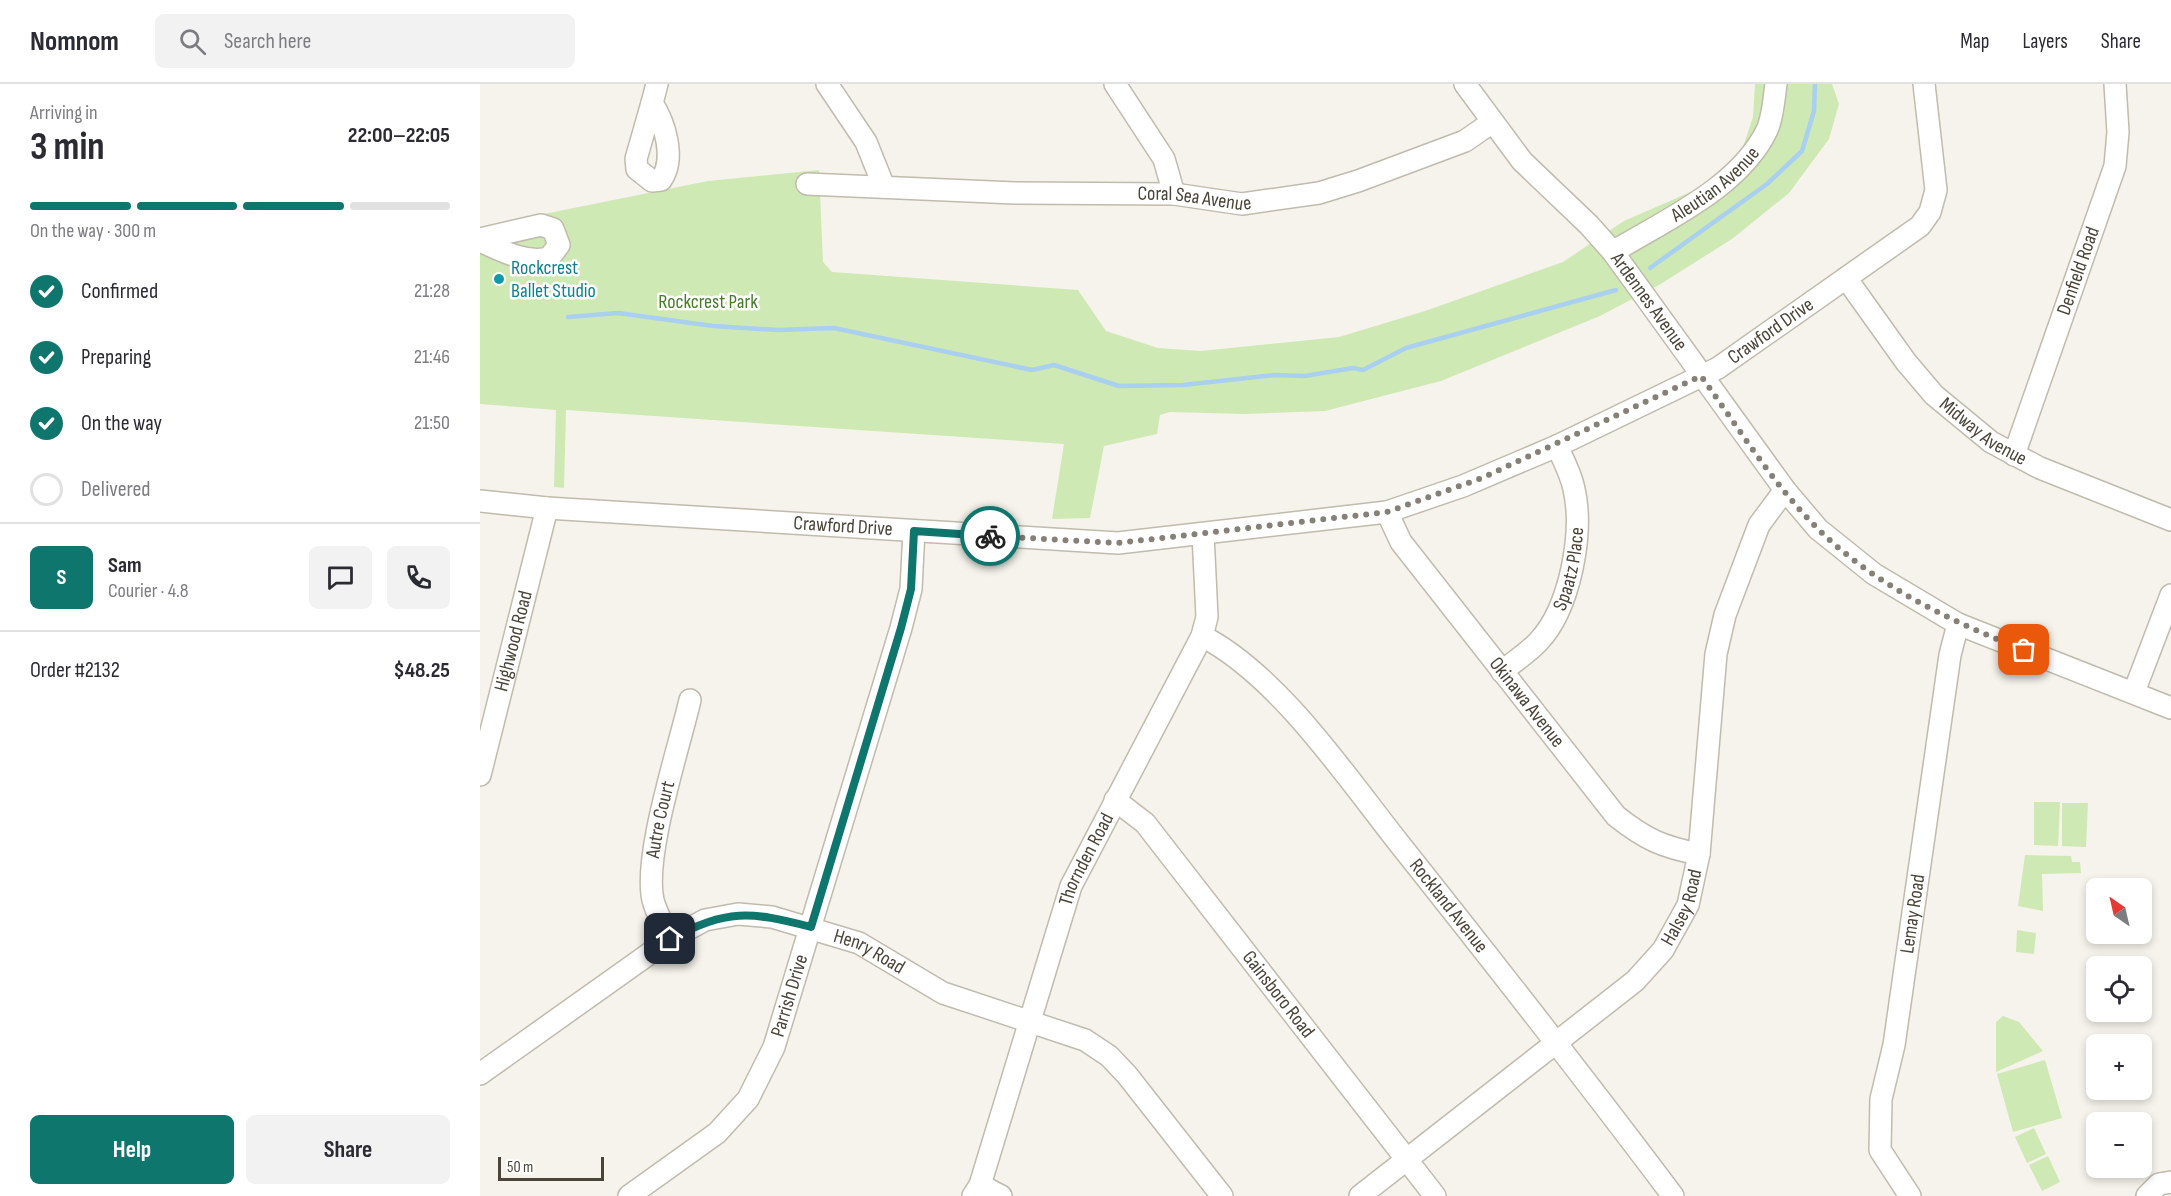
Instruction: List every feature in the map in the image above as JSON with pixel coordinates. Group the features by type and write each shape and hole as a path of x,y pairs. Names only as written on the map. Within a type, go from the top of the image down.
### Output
{"street":[{"path":"827,84 866,142 884,187"},
{"path":"1115,84 1164,159 1174,194"},
{"name":"Ardennes Avenue","path":"1465,84 1491,123 1522,161 1589,225 1612,252 1785,490 1818,529 1874,574 1958,624 2171,708"},
{"name":"Aleutian Avenue","path":"1612,252 1699,200 1734,172 1755,150 1768,128 1776,84"},
{"name":"Crawford Drive","path":"480,501 547,508 1118,543 1387,512 1463,486 1557,446 1718,368 1920,226 1930,212 1936,190 1924,84"},
{"name":"Denfield Road","path":"2014,455 2115,166 2119,85"},
{"name":"Coral Sea Avenue","path":"807,184 1015,193 1174,194 1242,204 1319,193 1358,181 1465,141 1491,123"},
{"name":"Midway Avenue","path":"1846,278 1906,362 1934,395 1991,442 2014,455 2171,520"},
{"name":"Spaatz Place","path":"1502,672 1538,642 1556,617 1564,599 1578,529 1574,488 1557,446"},
{"name":"Halsey Road","path":"1360,1196 1635,981 1663,950 1688,905 1699,854 1716,654 1725,615 1759,525 1785,490"},
{"name":"Highwood Road","path":"480,775 547,508"},
{"name":"Okinawa Avenue","path":"1387,512 1401,542 1616,816 1645,838 1668,848 1699,854"},
{"name":"Parrish Drive","path":"629,1196 717,1133 748,1099 774,1047 901,628 911,589 914,531"},
{"name":"Thornden Road","path":"977,1190 1071,886 1202,636 1207,617 1203,534"},
{"path":"2134,692 2171,595"},
{"name":"Lemay Road","path":"1910,1196 1880,1150 1881,1099 1894,1045 1950,655 1958,624"},
{"name":"Rockland Avenue","path":"1202,636 1223,647 1294,711 1557,1042 1673,1196"},
{"name":"Autre Court","path":"670,939 653,901 651,876 657,838 690,700"},
{"name":"Gainsboro Road","path":"1115,800 1145,823 1435,1196"},
{"name":"Henry Road","path":"480,1074 670,939 705,920 738,914 772,917 859,943 943,993 1085,1040 1109,1056 1127,1075 1222,1196"},
{"path":"2146,1196 2159,1184 2171,1182"},
{"path":"977,1190 1001,1196"}],"green space":[{"name":"Rockcrest Park","path":"1755,84 1832,84 1839,104 1829,139 1789,193 1732,239 1659,285 1600,316 1441,381 1325,411 1244,414 1170,412 1160,415 1157,434 1104,446 1090,518 1052,519 1064,444 566,410 564,488 554,487 556,410 480,404 480,227 708,181 819,170 823,262 832,272 1078,290 1106,331 1158,348 1201,351 1339,337 1425,311 1563,262 1624,221 1704,186 1741,153 1753,117"},
{"path":"2034,802 2060,802 2058,846 2034,845"},
{"path":"2062,803 2088,803 2086,847 2062,846"},
{"path":"2025,855 2071,856 2072,862 2080,862 2081,873 2042,874 2043,911 2018,906"},
{"path":"2017,930 2036,933 2034,954 2016,952"},
{"path":"2003,1016 2019,1022 2043,1051 1996,1072 1996,1022"},
{"path":"2045,1060 2062,1118 2013,1132 1997,1074"},
{"path":"2034,1128 2046,1154 2027,1163 2015,1137"},
{"path":"2048,1156 2060,1182 2042,1191 2029,1165"}],"waterway":[{"path":"1650,268 1767,184 1802,151 1814,111 1815,84"},
{"path":"568,317 618,313 713,326 778,330 834,328 1032,370 1054,365 1119,386 1183,385 1274,375 1305,376 1353,368 1363,370 1406,348 1616,290"}],"way so far":[{"path":"990,536 1118,543 1387,512 1463,486 1557,446 1701,376 1785,490 1818,529 1874,574 1958,624 2024,650"}],"place":[{"name":"Rockcrest Ballet Studio","path":"499,279"}],"route":[{"path":"670,939 705,920 738,914 772,917 811,927 901,628 911,589 914,531 990,536"}]}
